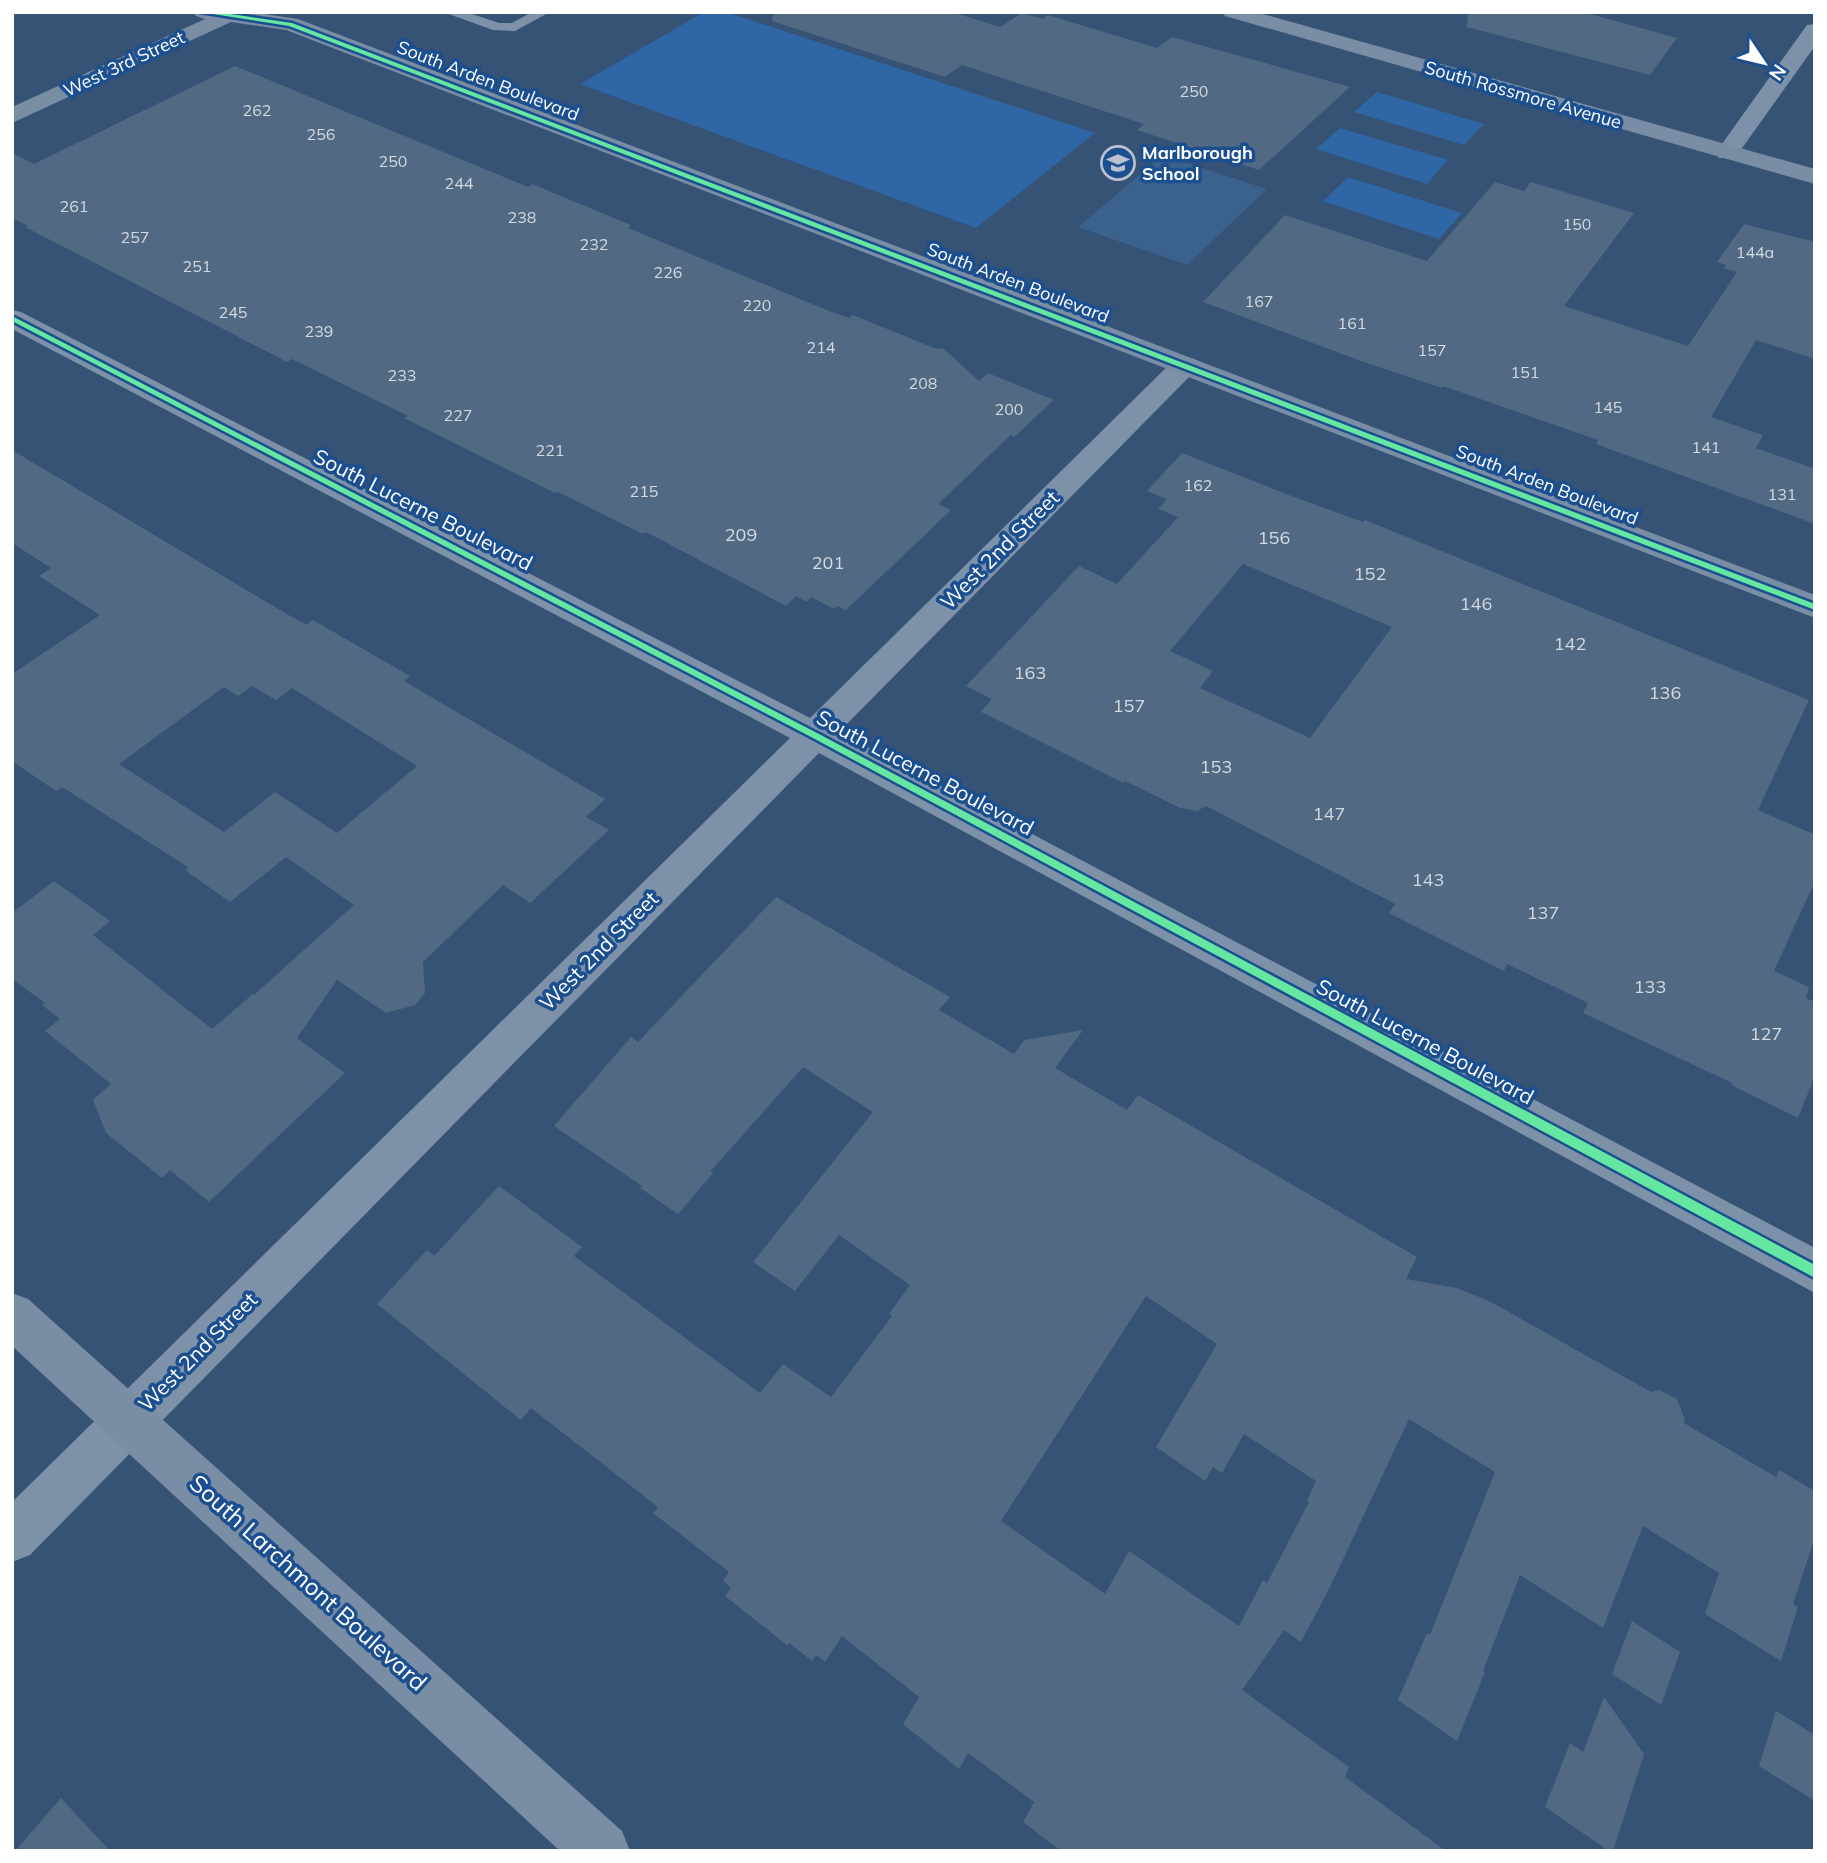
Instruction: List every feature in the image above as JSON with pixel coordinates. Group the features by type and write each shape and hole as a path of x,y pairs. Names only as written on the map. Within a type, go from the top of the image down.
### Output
{"street":[{"name":"South Arden Boulevard","path":"203,12 290,24 1815,607"},
{"name":"South Rossmore Avenue","path":"1232,12 1815,177"},
{"name":"West 3rd Street","path":"12,116 232,14"},
{"path":"1727,153 1815,30"},
{"name":"South Lucerne Boulevard","path":"12,318 816,736 1815,1272"},
{"name":"West 2nd Street","path":"12,1537 1185,365"},
{"name":"South Larchmont Boulevard","path":"12,1315 602,1851"}],"lane":[{"path":"450,12 499,27 515,27 542,12"}],"shaded area":[{"path":"704,12 726,12 1095,133 976,228 580,84"},
{"path":"1377,92 1484,124 1464,145 1354,112"},
{"path":"1340,128 1448,160 1427,184 1316,149"},
{"path":"1163,155 1267,189 1187,265 1078,227"},
{"path":"1348,177 1462,213 1439,239 1323,201"}],"building":[{"path":"774,12 952,12 1000,27 1022,13 1043,19 1048,15 1157,48 1172,37 1350,87 1259,170 1137,130 1144,124 962,65 945,77 772,21"},
{"path":"1468,12 1583,12 1677,38 1650,75 1467,27"},
{"path":"235,66 528,187 532,184 631,225 628,228 829,311 849,318 853,315 934,348 944,349 979,381 988,373 1054,400 1014,437 1011,435 938,504 951,510 846,610 837,606 834,609 811,597 807,602 796,596 786,606 646,532 643,534 558,492 555,493 292,359 287,362 12,218 12,153 34,164"},
{"path":"1495,182 1524,191 1531,182 1634,213 1564,306 1688,346 1737,272 1724,268 1726,265 1717,262 1744,224 1815,242 1815,359 1756,340 1711,417 1763,435 1756,448 1815,469 1815,524 1596,444 1598,440 1443,386 1442,388 1358,360 1203,302 1285,215 1427,261"},
{"path":"12,450 285,613 307,625 313,620 410,676 404,681 605,799 586,817 609,830 530,903 503,885 423,962 425,993 415,1005 386,1013 337,980 297,1038 345,1073 209,1202 170,1170 162,1178 106,1133 93,1100 111,1084 45,1031 60,1019 42,1005 45,1003 12,979 12,913 54,881 110,921 93,935 212,1029 354,905 286,857 230,902 185,870 188,867 62,787 56,791 12,761 12,674 100,615 39,576 51,568 12,543","holes":["252,686 276,700 292,688 417,766 337,833 275,792 224,832 119,764 224,687 238,696"]},
{"path":"1182,453 1294,497 1363,522 1365,520 1809,700 1758,810 1815,835 1815,881 1774,971 1809,987 1806,998 1815,1002 1815,1076 1798,1118 1731,1085 1732,1083 1583,1013 1588,1003 1507,964 1504,971 1389,913 1395,904 1206,806 1197,811 1180,808 1125,781 1123,783 981,712 992,699 966,686 1079,566 1117,584 1178,517 1158,509 1167,499 1147,491","holes":["1243,564 1392,627 1310,738 1200,688 1213,671 1170,651"]},
{"path":"776,897 950,997 939,1010 1014,1054 1024,1040 1083,1030 1055,1068 1127,1110 1138,1095 1417,1257 1406,1279 1457,1288 1491,1302 1651,1392 1659,1390 1677,1399 1684,1423 1776,1477 1779,1470 1815,1491 1815,1537 1793,1604 1798,1607 1781,1661 1705,1614 1719,1573 1643,1526 1603,1628 1520,1575 1457,1741 1398,1700 1427,1633 1430,1635 1495,1472 1409,1419 1330,1587 1301,1642 1284,1630 1242,1690 1349,1767 1345,1777 1446,1851 1061,1851 1023,1822 1034,1802 968,1753 959,1769 903,1724 919,1697 842,1636 825,1662 816,1655 812,1661 789,1643 788,1646 725,1596 731,1588 723,1581 729,1572 653,1513 658,1507 531,1408 521,1420 377,1304 427,1250 434,1256 499,1186 582,1247 574,1256 760,1393 783,1364 831,1397 892,1316 889,1314 910,1285 839,1235 795,1291 753,1262 873,1112 803,1067 710,1172 713,1173 678,1214 554,1126 631,1037 638,1042","holes":["1146,1296 1217,1344 1156,1447 1205,1481 1213,1467 1222,1473 1244,1434 1316,1481 1307,1501 1309,1502 1267,1583 1263,1580 1239,1626 1129,1551 1105,1594 1001,1521"]},
{"path":"1632,1621 1680,1652 1661,1705 1612,1674"},
{"path":"1604,1697 1644,1754 1613,1851 1609,1851 1545,1807 1570,1743 1583,1752"},
{"path":"1776,1711 1815,1735 1815,1801 1759,1766"},
{"path":"61,1798 110,1851 15,1851"}],"cycle path":[{"path":"203,12 290,24 1815,607"},
{"path":"12,318 816,736 1815,1272"}],"place":[{"name":"Marlborough School","path":"1118,163"}]}
